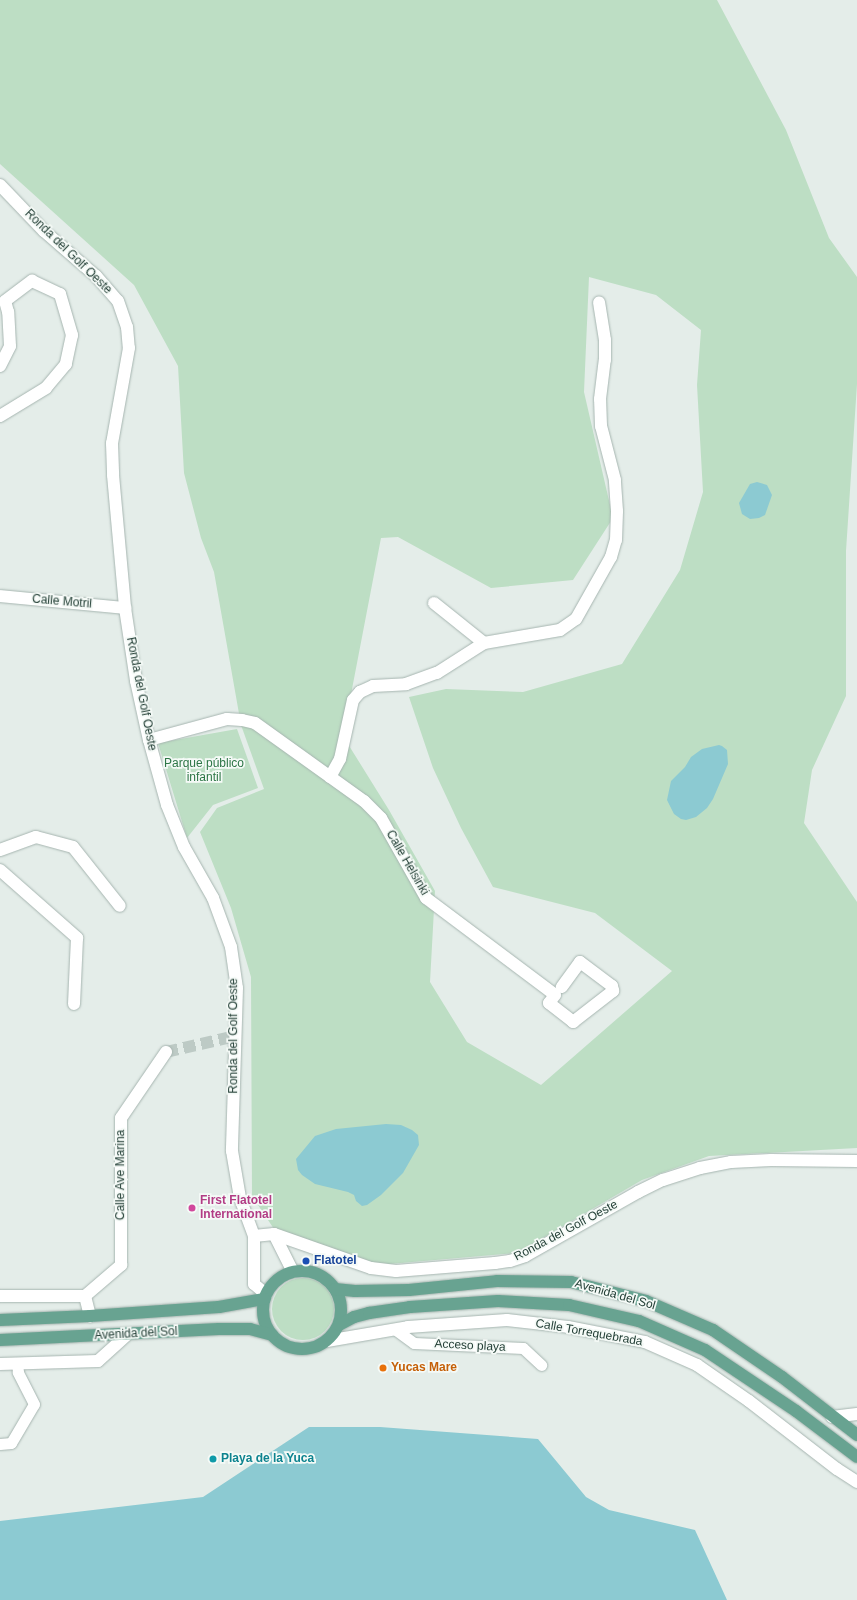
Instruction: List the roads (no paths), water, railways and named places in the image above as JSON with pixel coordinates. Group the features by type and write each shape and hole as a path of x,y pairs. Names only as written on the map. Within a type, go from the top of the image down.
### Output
{"main road":[{"path":"303,1271 321,1276 336,1288 341,1300 342,1313 339,1325 327,1341 316,1347 304,1350 281,1344 272,1335 264,1318 265,1296 277,1280 293,1272 303,1271"},
{"name":"Avenida del Sol","path":"336,1288 355,1291 409,1290 496,1280 571,1282 646,1301 713,1330 782,1377 857,1435"},
{"name":"Avenida del Sol","path":"0,1320 90,1316 219,1307 265,1296"},
{"name":"Avenida del Sol","path":"339,1325 354,1317 369,1313 498,1301 569,1305 639,1321 706,1350 796,1411 857,1457"},
{"name":"Avenida del Sol","path":"0,1340 227,1329 250,1329 272,1335"}],"street":[{"name":"Ronda del Golf Oeste","path":"0,185 44,231 96,276 118,301 127,327 129,348 112,443 113,475 125,608 136,681 149,740 167,805 184,847 213,898 231,947 237,988 232,1151 240,1198 254,1236 254,1284 265,1296"},
{"path":"0,366 10,346 8,312 5,301 32,281 60,294 72,335 66,364 46,388 0,416"},
{"path":"330,777 340,759 353,700 360,692 373,686 406,684 437,673 484,643 560,630 576,619 611,557 616,540 617,511 615,480 601,426 600,399 605,360 605,340 599,302"},
{"name":"Calle Motril","path":"0,596 125,608"},
{"path":"434,603 484,643"},
{"name":"Calle Helsinki","path":"149,740 227,719 255,723 270,732 364,801 381,818 426,898 555,995 549,1003 573,1022 613,991 612,986 580,962 562,987"},
{"path":"0,850 36,837 73,847 120,906"},
{"path":"0,870 77,938 74,1004"},
{"name":"Calle Ave Marina","path":"85,1296 121,1265 121,1118 166,1052"},
{"name":"Ronda del Golf Oeste","path":"254,1236 274,1234 371,1268 396,1271 495,1263 510,1261 524,1256 638,1192 663,1180 700,1168 731,1162 771,1160 857,1161"},
{"path":"274,1234 293,1272"},
{"path":"0,1296 85,1296 90,1316"},
{"name":"Calle Torrequebrada","path":"327,1341 396,1330 507,1320 568,1327 645,1342 697,1365 749,1401 837,1469 857,1482"},
{"name":"Acceso playa","path":"396,1330 414,1343 523,1348 541,1365"},
{"path":"0,1364 98,1361 127,1335"},
{"path":"0,1444 11,1443 34,1404 18,1372 18,1363"},
{"path":"832,1417 857,1414"}],"water":[{"path":"757,482 767,485 772,495 765,515 759,518 750,519 742,514 739,503 750,484"},
{"path":"719,745 727,750 728,764 713,799 707,808 696,817 686,820 681,819 674,814 667,800 671,781 685,767 691,757 702,749"},
{"path":"386,1124 401,1125 412,1130 418,1135 419,1145 403,1173 381,1195 367,1205 362,1206 356,1201 354,1195 348,1192 315,1184 302,1175 298,1170 296,1159 315,1136 336,1129"},
{"path":"309,1427 380,1427 538,1439 586,1497 609,1510 695,1530 727,1600 0,1600 0,1521 203,1497"}],"tunnel":[{"path":"166,1052 236,1036"}],"place":[{"name":"First Flatotel International","path":"192,1208"},
{"name":"Flatotel","path":"306,1261"},
{"name":"Yucas Mare","path":"383,1368"},
{"name":"Playa de la Yuca","path":"213,1459"}],"park label":[{"name":"Parque público infantil","path":"204,771"}]}
